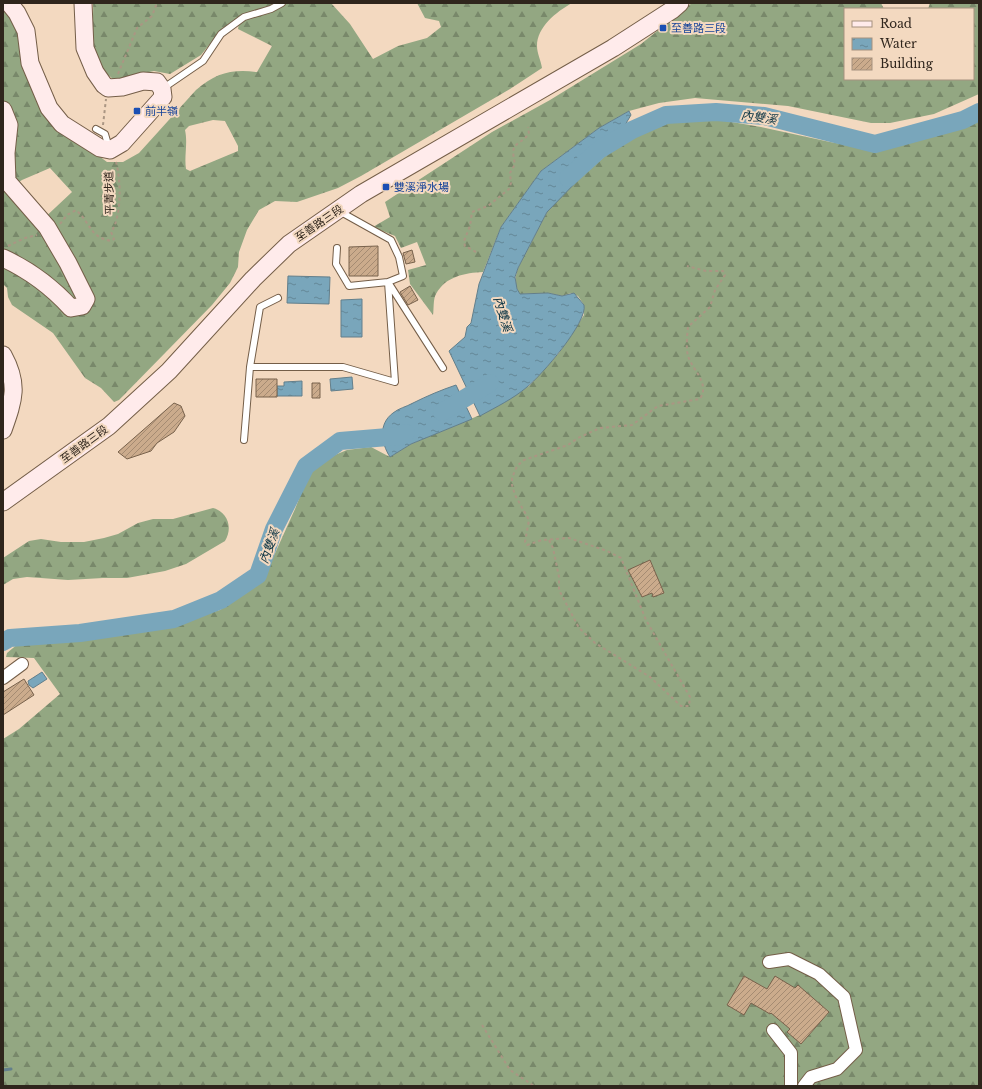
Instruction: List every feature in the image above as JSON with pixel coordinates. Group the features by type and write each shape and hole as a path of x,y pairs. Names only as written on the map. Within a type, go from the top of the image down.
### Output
{"street":[{"path":"9,3 17,13 26,32 30,63 40,91 49,108 62,124 100,148 110,150 122,143 163,97 162,89 157,82 143,81 122,88 113,82 99,80 94,72 85,48 83,3"},
{"name":"至善路三段","path":"3,502 109,426 169,371 253,279 289,244 368,190 613,48 672,10 680,3"},
{"path":"3,110 8,125 7,181 55,231 86,299 82,306 70,308 42,281 22,267 3,258"},
{"path":"3,355 10,368 15,387 9,413 3,430"},
{"path":"3,678 22,664"},
{"path":"769,962 789,959 819,974 844,997 856,1050 837,1068 811,1077 804,1086"},
{"path":"773,1030 791,1053 791,1086"}],"lane":[{"path":"162,89 203,61 221,34 244,17 271,9 282,3"},
{"path":"96,129 105,134 110,150"},
{"path":"337,248 336,264 349,286 388,282 403,276 399,257 391,240 338,210"},
{"path":"250,367 343,367 395,382 388,282"},
{"path":"388,282 443,368"},
{"path":"244,440 250,367 260,307 278,298"}],"path":[{"path":"103,125 113,82 138,28 152,16 158,3"},
{"path":"476,252 465,246 464,241 470,226 472,212 488,206 509,189 512,183 510,173 515,164 512,149 514,145 521,142 529,134 528,127"},
{"name":"平菁步道","path":"55,231 67,215 76,210 84,217 90,230 96,236 111,242 114,239 111,232 118,219 119,204 116,163 110,150"},
{"path":"3,248 25,238 55,231"},
{"path":"549,540 553,548 559,577 559,590 579,628 595,643 650,677 681,706 690,706 690,697 646,620 621,558 607,551 569,538 542,540 527,545 525,542 529,520 515,495 512,485 516,466 524,460 568,445 578,438 600,428 632,425 658,406 700,399 703,394 704,385 688,355 688,327 710,307 715,290 725,275 723,271 706,271 687,266"},
{"path":"482,1025 510,1070 534,1086"}],"green space":[{"path":"3,3 13,3 32,86 91,150 107,162 123,162 139,153 203,84 217,76 232,72 257,72 272,46 238,29 239,23 249,17 279,9 287,3 331,3 350,24 373,59 398,46 427,38 441,27 439,21 425,18 417,3 572,3 548,21 540,33 537,46 542,68 510,89 338,188 297,202 275,201 259,210 247,230 239,252 238,267 230,283 212,305 119,400 114,402 101,388 85,378 53,333 12,305 8,297 7,288 3,284","holes":["213,120 225,121 238,146 238,151 190,171 186,169 185,130 189,126","50,168 72,192 40,222 8,189 22,180"]},
{"path":"93,3 276,3 271,6 246,13 222,29 201,55 170,74 154,71 114,80 99,67 95,58 93,42"},
{"path":"692,3 881,3 884,8 844,8 844,80 974,80 974,8 928,8 930,3 979,3 979,94 934,114 890,123 871,123 788,106 695,98 659,103 629,111 599,128 541,171 501,227 483,272 469,273 451,279 445,283 435,296 433,315 410,284 408,270 426,265 417,242 401,248 395,236 373,227 390,217 385,202 492,132 550,100 641,44"},
{"path":"979,118 979,1086 3,1086 3,739 19,729 60,694 34,658 6,657 7,653 19,643 86,638 133,631 220,610 263,580 308,476 325,459 347,450 371,447 390,457 411,444 480,415 529,386 559,353 584,315 584,305 578,296 571,293 562,296 548,293 520,294 516,281 518,268 547,212 567,190 613,149 640,133 669,122 720,120 877,150 910,142"},
{"path":"213,508 222,513 228,521 229,531 225,541 186,564 165,571 127,578 68,580 27,577 13,579 3,585 3,558 29,541 41,539 61,542 84,542 118,534 138,523 153,519 173,519"}],"water":[{"path":"629,111 631,115 622,130 600,145 588,157 584,174 547,212 518,268 515,277 517,289 520,294 548,293 562,296 574,293 584,305 579,323 552,361 534,381 504,403 480,416 449,351 465,337 467,327 471,323 479,284 501,227 541,171 599,128"},
{"path":"288,276 330,277 329,304 287,303"},
{"path":"362,299 362,337 341,337 341,300"},
{"path":"352,377 353,389 331,391 330,379"},
{"path":"302,381 302,396 277,396 277,386 284,386 284,382"},
{"path":"456,385 472,419 411,444 390,457 382,434 388,417 395,411 434,393"},
{"path":"42,672 47,679 33,688 29,685 28,681"}],"building":[{"path":"378,246 378,276 349,276 349,247"},
{"path":"412,250 415,262 406,264 403,253"},
{"path":"410,286 418,300 408,305 400,292"},
{"path":"256,379 277,379 277,397 256,397"},
{"path":"312,383 320,383 320,398 312,398"},
{"path":"174,403 181,406 185,416 174,432 157,443 151,451 127,459 118,452"},
{"path":"650,560 664,593 653,597 652,593 642,597 628,570"},
{"path":"24,679 34,695 3,715 3,692"},
{"path":"744,976 767,989 775,976 795,988 798,985 829,1012 801,1044 787,1032 790,1029 771,1013 770,1014 751,1003 744,1015 727,1005"}],"waterway":[{"name":"內雙溪","path":"568,178 599,150 632,130 666,115 716,112 764,116 875,144 963,120 979,112"},
{"name":"內雙溪","path":"442,412 490,383"},
{"name":"內雙溪","path":"3,642 10,638 80,633 174,619 221,600 258,575 274,529 306,466 340,441 400,436 406,433"},
{"path":"3,1070 11,1069"}],"place":[{"name":"至善路三段","path":"663,28"},
{"name":"前半嶺","path":"137,111"},
{"name":"雙溪淨水場","path":"386,187"}]}
